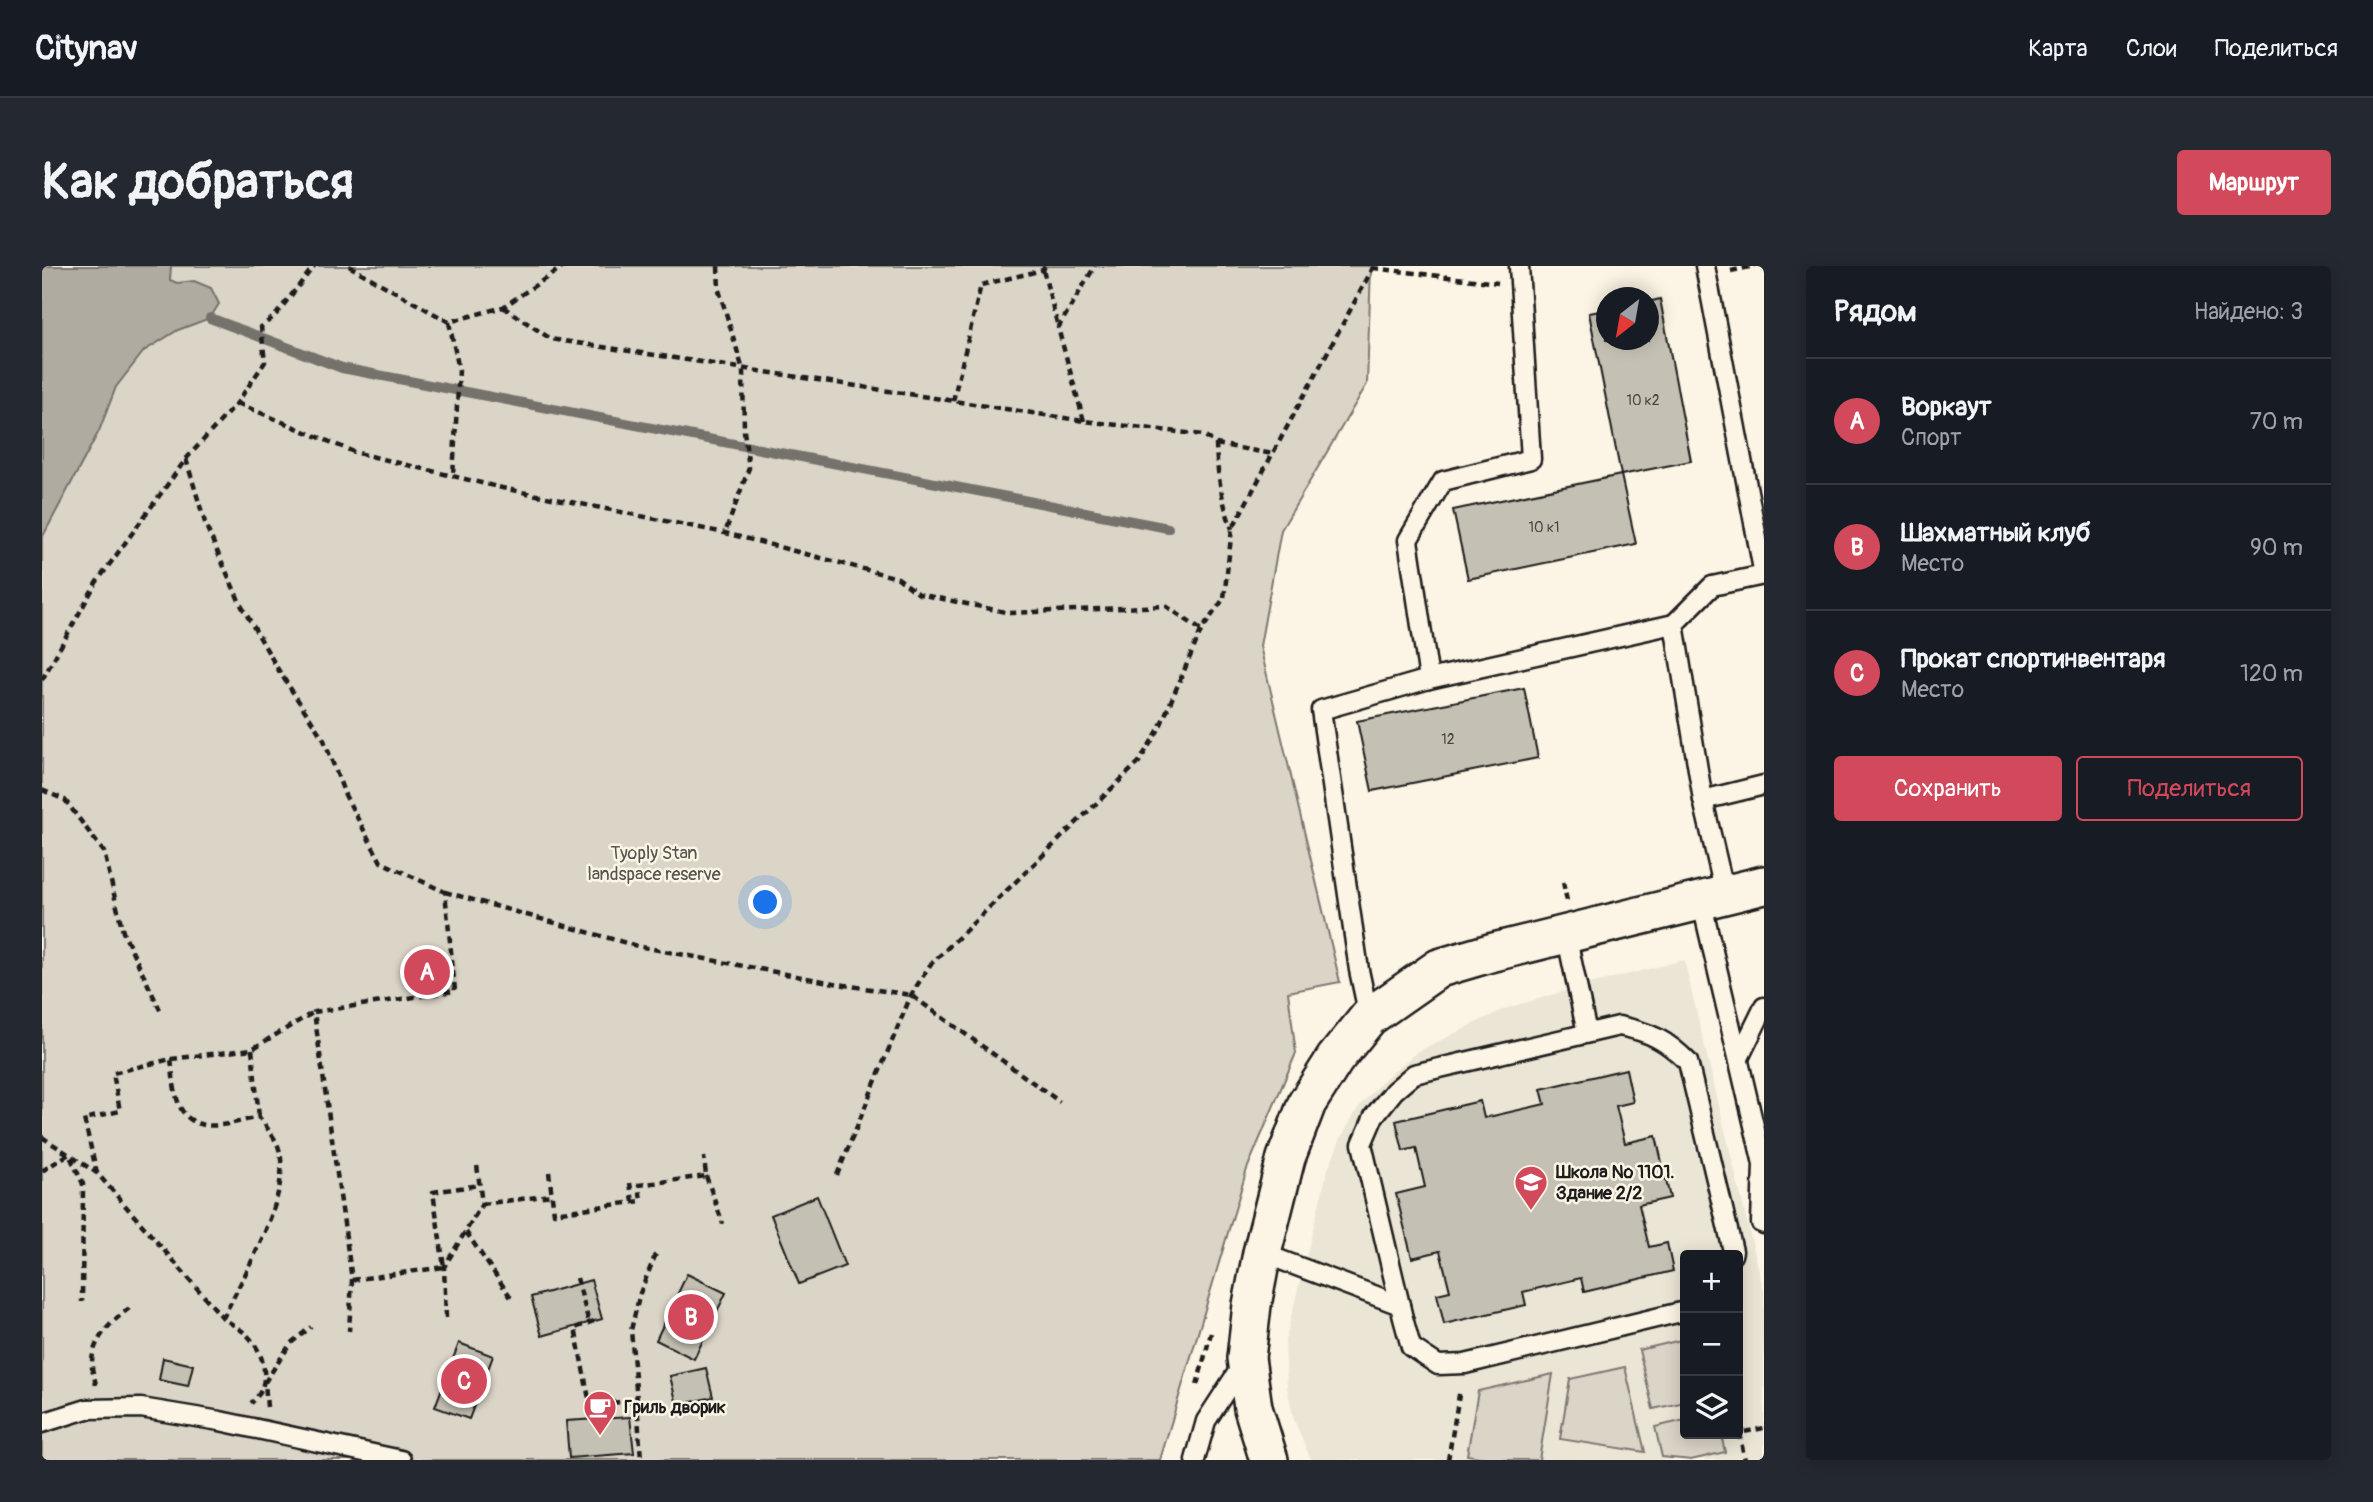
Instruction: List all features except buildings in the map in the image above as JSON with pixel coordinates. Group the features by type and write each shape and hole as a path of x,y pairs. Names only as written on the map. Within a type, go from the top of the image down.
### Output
{"street":[{"path":"1269,1460 1254,1408 1247,1358 1252,1305 1262,1254 1286,1158 1307,1103 1335,1059 1369,1017 1439,968 1567,919 1713,897 1764,885"}],"lane":[{"path":"1429,679 1408,540 1443,481 1531,459 1519,266"},
{"path":"1369,1017 1359,970 1321,710 1429,679 1674,624 1712,586 1764,575 1704,266"},
{"path":"1674,624 1703,800 1713,897 1739,1058 1763,1164 1761,1223 1764,1224"},
{"path":"1703,800 1764,785"},
{"path":"1567,919 1587,1033"},
{"path":"1739,1058 1764,1007"},
{"path":"1680,1312 1465,1364 1438,1366 1411,1347 1400,1305 1362,1144 1374,1116 1394,1091 1414,1074 1619,1026 1646,1031 1671,1045 1688,1062 1733,1250"},
{"path":"1262,1254 1400,1305"},
{"path":"1195,1460 1206,1421 1247,1358"},
{"path":"42,1423 87,1409 141,1408 220,1421 401,1460"}],"path":[{"path":"42,680 96,583 186,459 237,403 265,362 261,327 275,316 314,266"},
{"path":"349,266 449,322 503,307 564,266"},
{"path":"718,266 719,290 743,370 744,432 749,468 725,533"},
{"path":"1058,328 1095,266"},
{"path":"837,1175 911,995 930,965 1139,762 1159,729 1201,631 1224,598 1233,530 1374,267 1520,285"},
{"path":"953,401 981,285 1044,268 1084,421"},
{"path":"503,307 551,339 1084,421 1204,435 1216,444 1273,454"},
{"path":"449,322 459,370 453,476"},
{"path":"237,403 354,452 453,476 725,533 898,578 919,594 942,600 1010,612 1166,606 1201,631"},
{"path":"1216,444 1216,471 1221,500 1233,530"},
{"path":"186,459 206,526 241,605 279,671 324,740 345,795 381,862 445,892 638,946 911,995 1060,1102"},
{"path":"42,790 65,800 104,852 123,932 162,1014"},
{"path":"1563,882 1567,919"},
{"path":"97,1173 84,1119 120,1111 113,1073 171,1059 252,1048 314,1012 455,991 445,892"},
{"path":"314,1012 352,1280 349,1331"},
{"path":"223,1318 275,1208 283,1172 279,1148 260,1116 252,1048"},
{"path":"171,1059 179,1106 187,1117 199,1125 214,1126 260,1116"},
{"path":"42,1137 97,1173 223,1318 248,1336 262,1357 267,1405 283,1434"},
{"path":"42,1171 69,1154"},
{"path":"69,1154 83,1184 82,1302"},
{"path":"704,1157 706,1176 723,1224"},
{"path":"352,1280 444,1267 482,1204 477,1165"},
{"path":"549,1172 554,1213 641,1201 639,1185 706,1176"},
{"path":"631,1183 633,1202"},
{"path":"446,1318 444,1267 433,1192 479,1185"},
{"path":"482,1204 552,1195"},
{"path":"466,1232 512,1299"},
{"path":"641,1460 631,1330 640,1293 657,1251"},
{"path":"577,1278 592,1322 575,1328 590,1404 637,1401"},
{"path":"104,1409 96,1385 93,1356 109,1323 131,1307"},
{"path":"220,1421 257,1399 291,1343 310,1327"},
{"path":"1448,1460 1465,1364"},
{"path":"597,1404 606,1418"},
{"path":"1743,1432 1764,1428"},
{"path":"1740,1439 1745,1460"}],"shaded area":[{"path":"42,266 171,266 170,280 177,283 194,281 211,288 219,304 210,318 178,330 144,351 116,387 99,431 42,538"},
{"name":"Школа № 1101. Здание 2/2","path":"1684,960 1764,1292 1764,1460 1311,1460 1294,1420 1287,1387 1285,1341 1328,1169 1341,1138 1358,1108 1383,1080 1417,1052 1504,1009"}],"green space":[{"name":"Tyoply Stan landspace reserve","path":"42,266 1371,266 1367,384 1281,530 1260,646 1340,982 1288,992 1296,1053 1247,1169 1160,1460 42,1460"},
{"path":"1680,1340 1680,1403 1653,1409 1639,1350"},
{"path":"1625,1367 1645,1452 1560,1439 1570,1379"},
{"path":"1553,1374 1539,1460 1499,1460 1467,1455 1478,1391"},
{"path":"1680,1421 1680,1439 1722,1439 1725,1452 1691,1460 1662,1457 1655,1427"}],"waterway":[{"path":"210,318 342,368 1168,528"}],"place":[{"name":"Воркаут","path":"427,972"},
{"name":"Школа № 1101. Здание 2/2","path":"1531,1212"},
{"name":"Шахматный клуб","path":"691,1317"},
{"name":"Прокат спортинвентаря","path":"464,1381"},
{"name":"Гриль дворик","path":"600,1437"}]}
